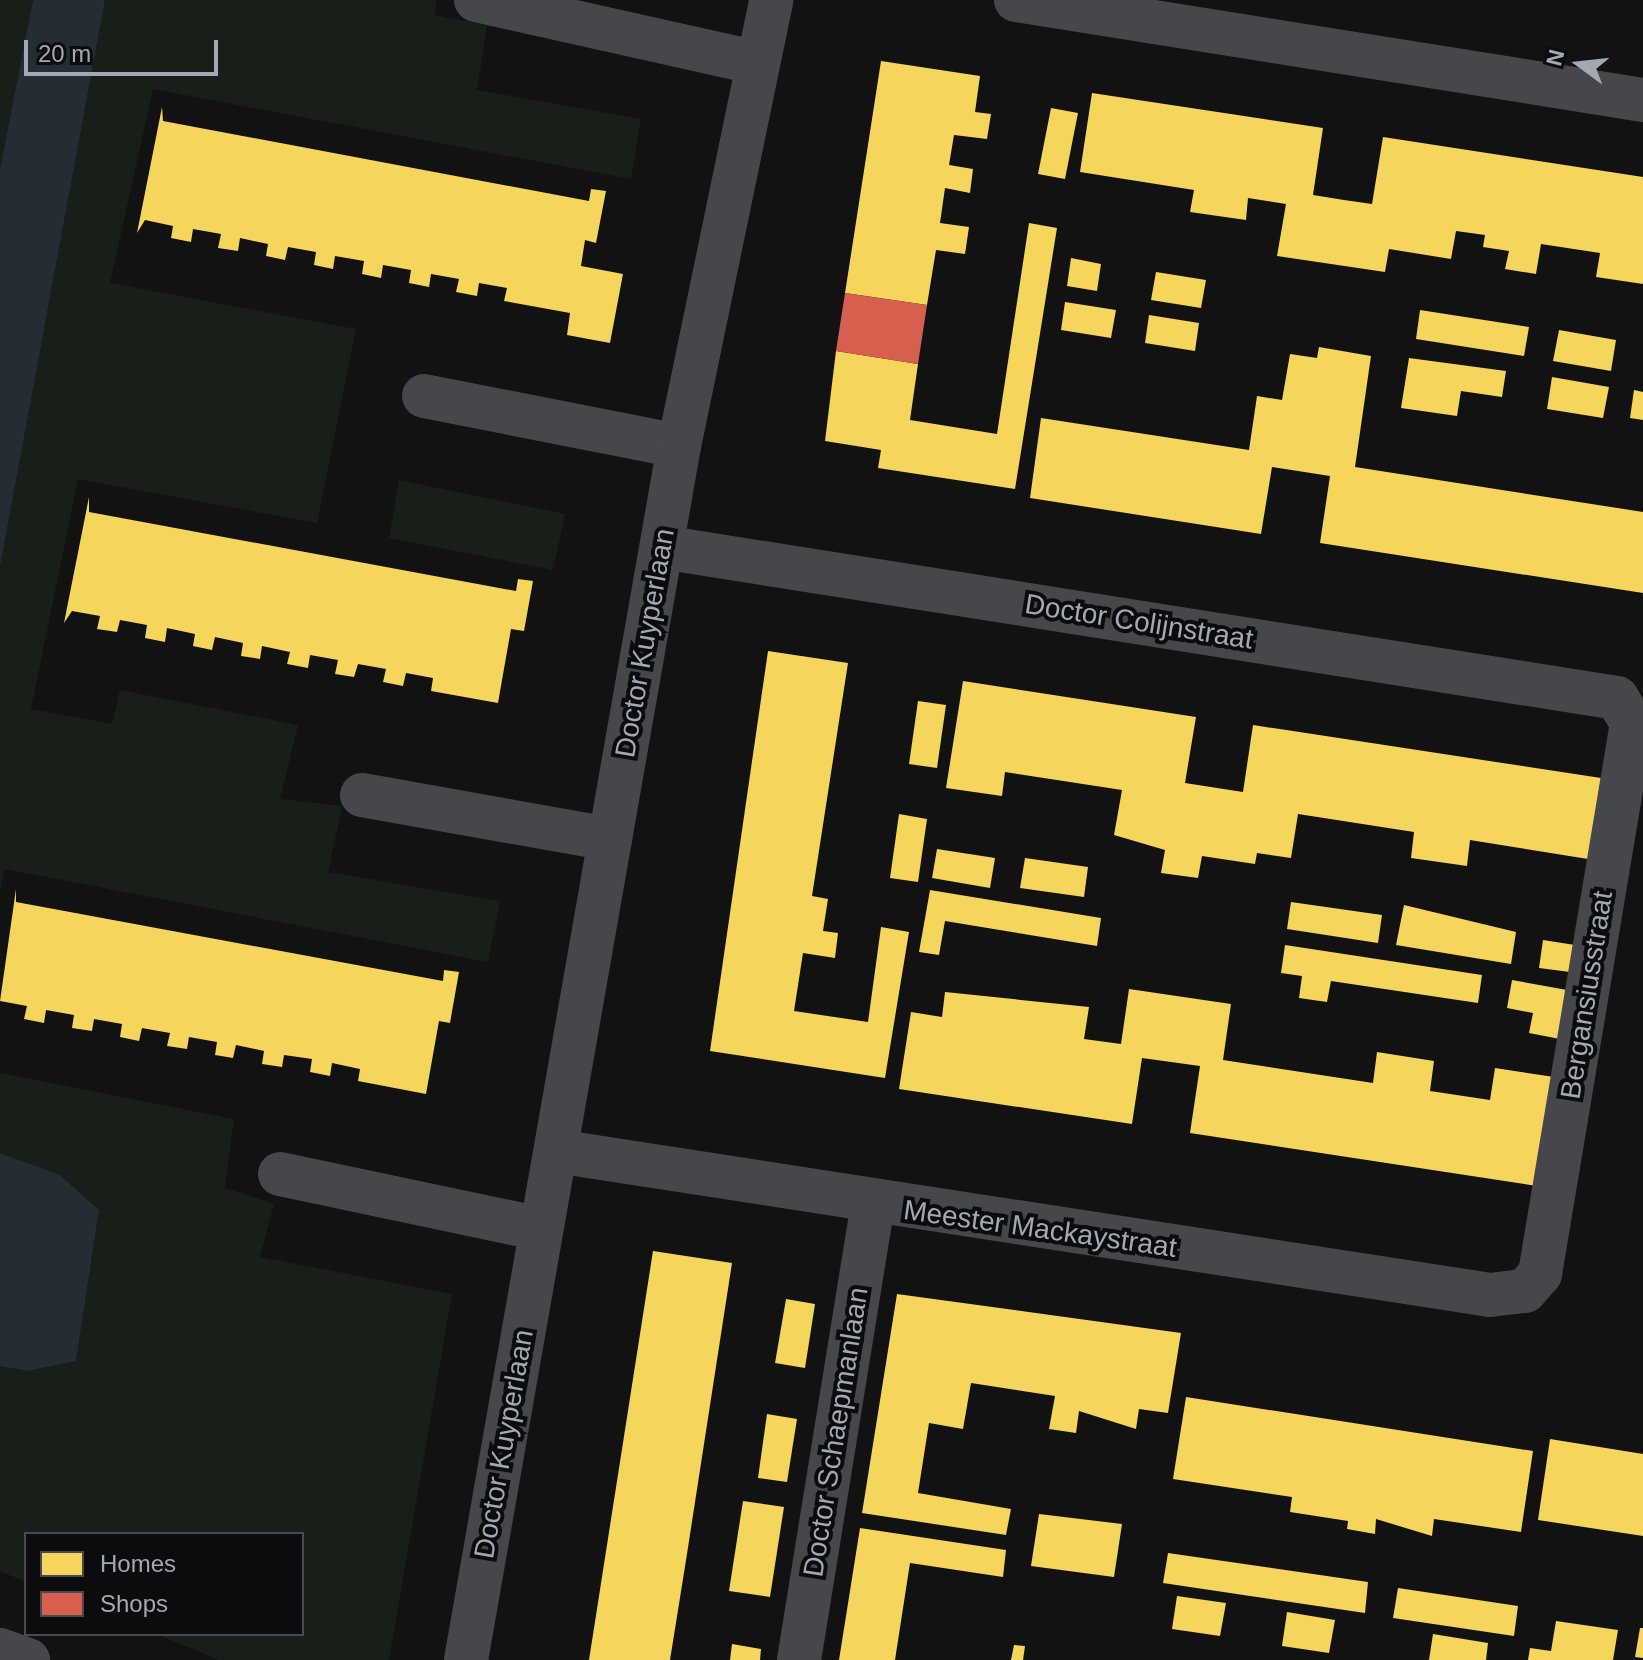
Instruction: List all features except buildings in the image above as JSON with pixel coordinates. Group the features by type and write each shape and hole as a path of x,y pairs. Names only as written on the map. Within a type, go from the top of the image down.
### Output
{"street":[{"path":"476,0 757,63"},
{"name":"Doctor Kuyperlaan","path":"466,1660 679,446 771,0"},
{"path":"1016,0 1643,100"},
{"path":"424,396 679,446"},
{"name":"Doctor Colijnstraat","path":"662,547 1617,698"},
{"name":"Bergansiusstraat","path":"1525,1291 1540,1274 1632,723 1617,698"},
{"path":"362,795 610,839"},
{"name":"Meester Mackaystraat","path":"556,1151 873,1204 1490,1295 1525,1291"},
{"path":"280,1174 541,1229"},
{"name":"Doctor Schaepmanlaan","path":"799,1660 873,1204"},
{"path":"0,1650 28,1660"}],"shaded area":[{"path":"0,0 33,0 0,169"},
{"path":"33,0 105,0 0,567 0,169"},
{"path":"105,0 437,0 434,15 487,25 477,90 641,119 631,179 153,89 110,283 356,329 317,523 78,479 31,709 112,724 120,690 298,725 280,799 342,806 328,872 500,901 488,962 5,869 0,891 0,567"},
{"path":"399,480 565,514 553,570 389,538"},
{"path":"0,1073 234,1119 225,1188 274,1204 260,1257 452,1294 389,1660 220,1660 161,1636 304,1636 304,1532 24,1532 24,1581 0,1571 0,1366 28,1371 76,1361 99,1210 60,1175 0,1153"},
{"path":"0,1153 60,1175 99,1210 76,1361 28,1371 0,1366"}]}
